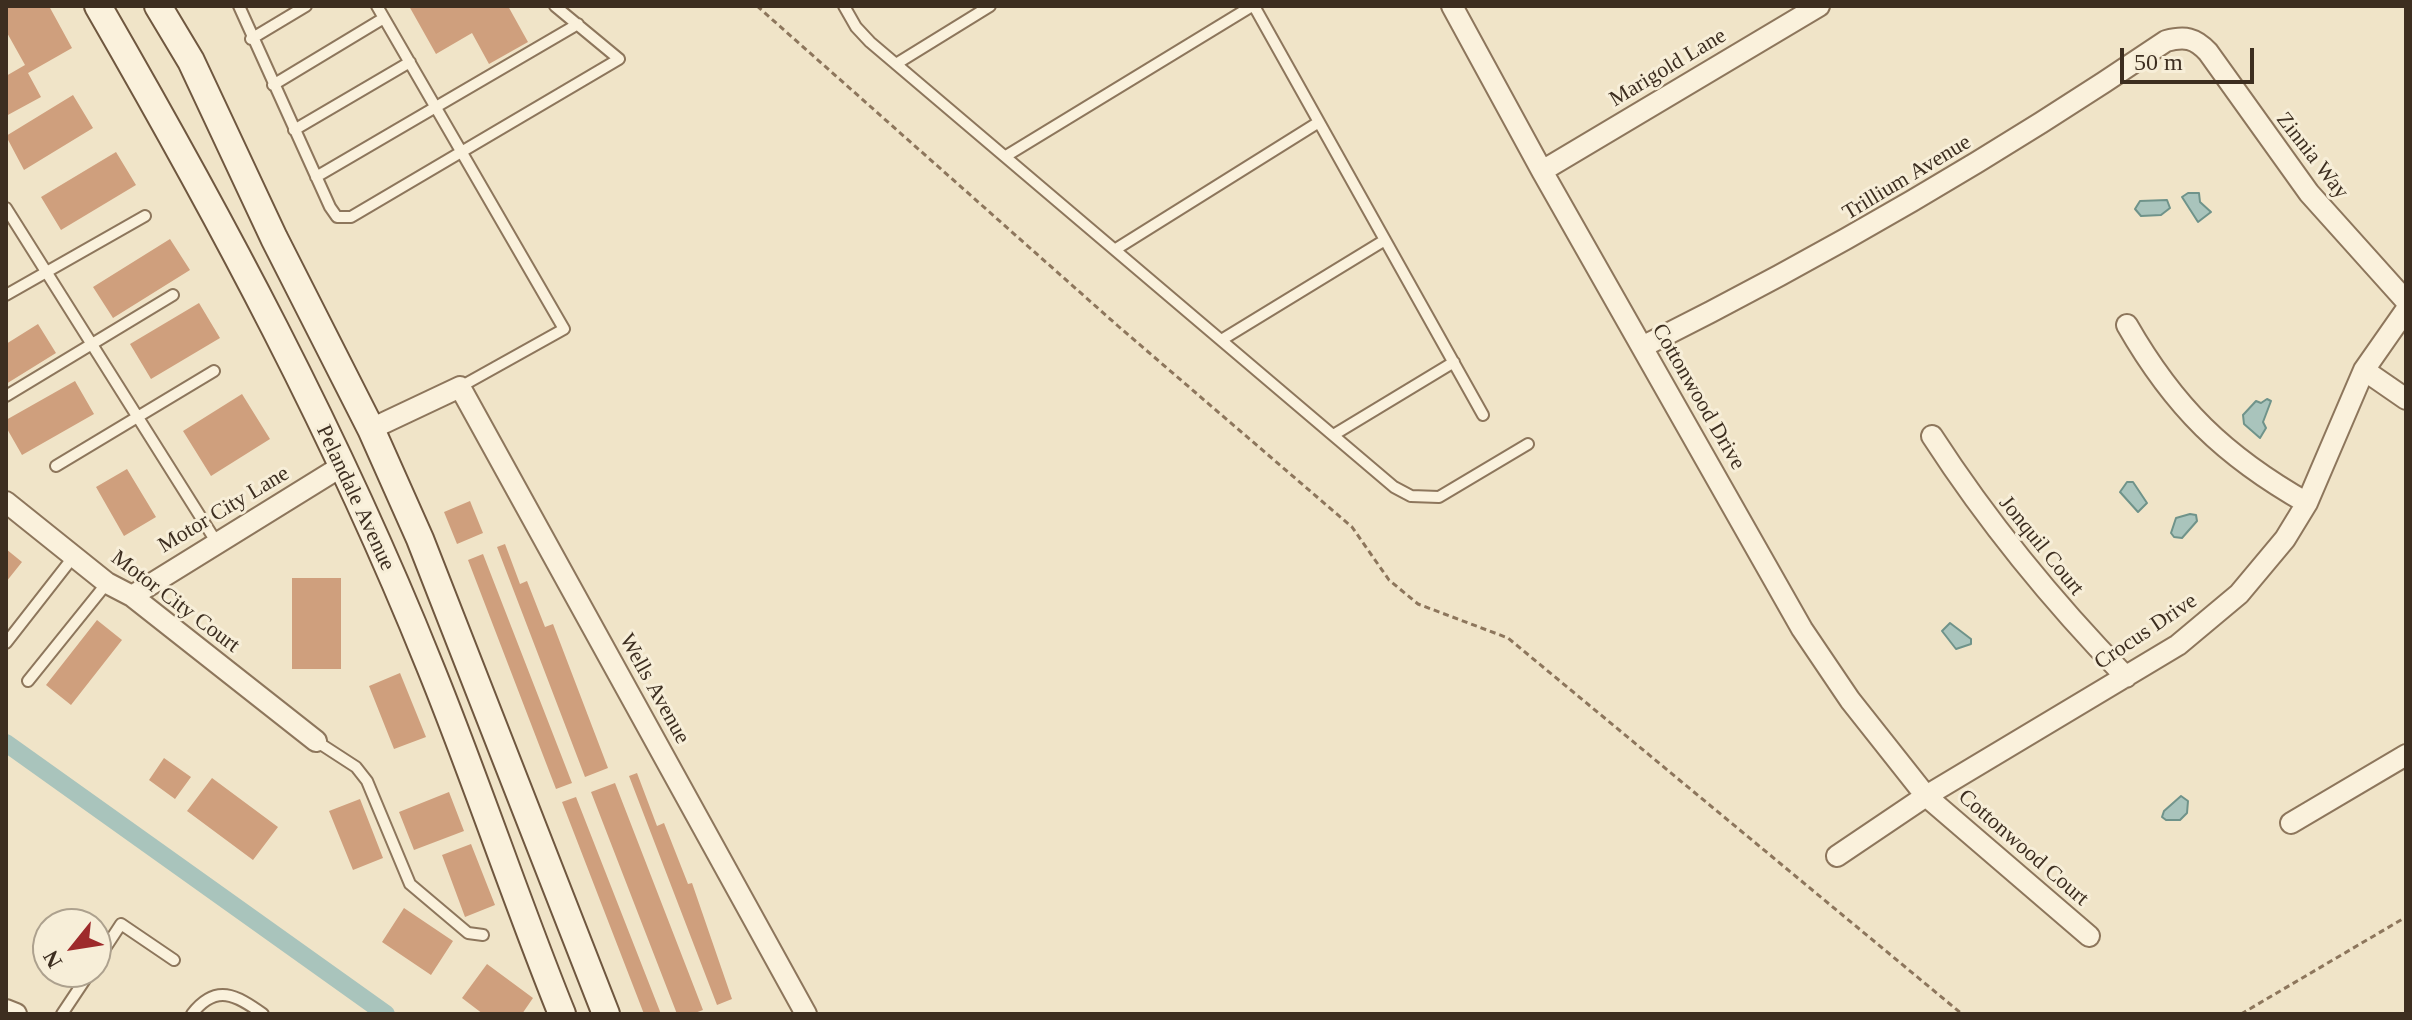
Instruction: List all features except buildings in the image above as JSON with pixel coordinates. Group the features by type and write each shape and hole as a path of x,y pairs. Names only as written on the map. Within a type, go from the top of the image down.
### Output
{"main road":[{"name":"Pelandale Avenue","path":"98,6 242,260 342,466 429,662 562,1014"},
{"name":"Pelandale Avenue","path":"158,6 191,61 274,238 371,429 474,670 606,1014"}],"street":[{"name":"Cottonwood Drive","path":"1452,6 1802,629 1850,700 1926,796"},
{"name":"Marigold Lane","path":"1542,171 1819,6"},
{"name":"Zinnia Way","path":"2187,38 2199,42 2208,52 2309,193 2406,301"},
{"name":"Trillium Avenue","path":"1642,347 1856,236 2013,143 2166,41 2187,38"},
{"name":"Crocus Drive","path":"1837,856 1926,796 2178,645 2239,594 2285,539 2307,503 2364,370 2406,310"},
{"path":"2127,325 2151,366 2198,425 2265,479 2307,503"},
{"path":"2364,370 2406,399"},
{"path":"371,429 460,387"},
{"name":"Wells Avenue","path":"460,387 806,1014"},
{"name":"Jonquil Court","path":"1932,436 2018,559 2064,613 2126,677"},
{"name":"Motor City Lane","path":"132,596 342,466"},
{"name":"Motor City Court","path":"6,502 107,583 132,596 316,741"},
{"path":"2291,823 2406,755"},
{"name":"Cottonwood Court","path":"1926,796 2089,936"},
{"path":"6,1010 16,1014"}],"lane":[{"path":"239,6 251,39 337,217 351,217 619,59 555,6"},
{"path":"251,39 306,6"},
{"path":"377,6 564,329 460,387"},
{"path":"844,6 856,27 896,64 1335,434 1381,478 1420,497 1439,497 1528,444"},
{"path":"896,64 990,6"},
{"path":"1006,156 1253,6 1483,415"},
{"path":"273,85 384,18"},
{"path":"316,177 578,24"},
{"path":"294,130 410,62"},
{"path":"1116,249 1319,122"},
{"path":"6,208 217,543"},
{"path":"6,295 145,216"},
{"path":"1223,339 1385,240"},
{"path":"6,396 173,295"},
{"path":"1335,434 1454,362"},
{"path":"56,466 214,371"},
{"path":"6,643 74,556"},
{"path":"28,681 107,583"},
{"path":"316,741 356,767 367,781 410,884 468,933 483,935"},
{"path":"112,938 121,924 174,960"},
{"path":"62,1014 79,988"},
{"path":"192,1014 207,999 221,992 235,995 257,1012"}],"path":[{"path":"757,6 1118,326 1352,527 1389,580 1418,604 1508,638 1962,1014"},
{"path":"2241,1014 2406,917"}],"water":[{"path":"2188,193 2199,193 2200,202 2211,212 2198,222 2182,197"},
{"path":"2167,200 2170,208 2161,215 2141,216 2135,209 2140,201"},
{"path":"2267,399 2271,401 2263,422 2266,428 2260,438 2244,424 2243,415 2256,401 2261,403"},
{"path":"2127,482 2133,482 2147,503 2138,512 2120,492"},
{"path":"2196,515 2197,521 2182,538 2174,537 2171,533 2176,518"},
{"path":"1950,623 1971,639 1971,644 1956,649 1942,631"},
{"path":"2181,796 2188,801 2187,813 2180,820 2162,817 2164,811"}],"waterway":[{"path":"6,743 386,1014"}]}
